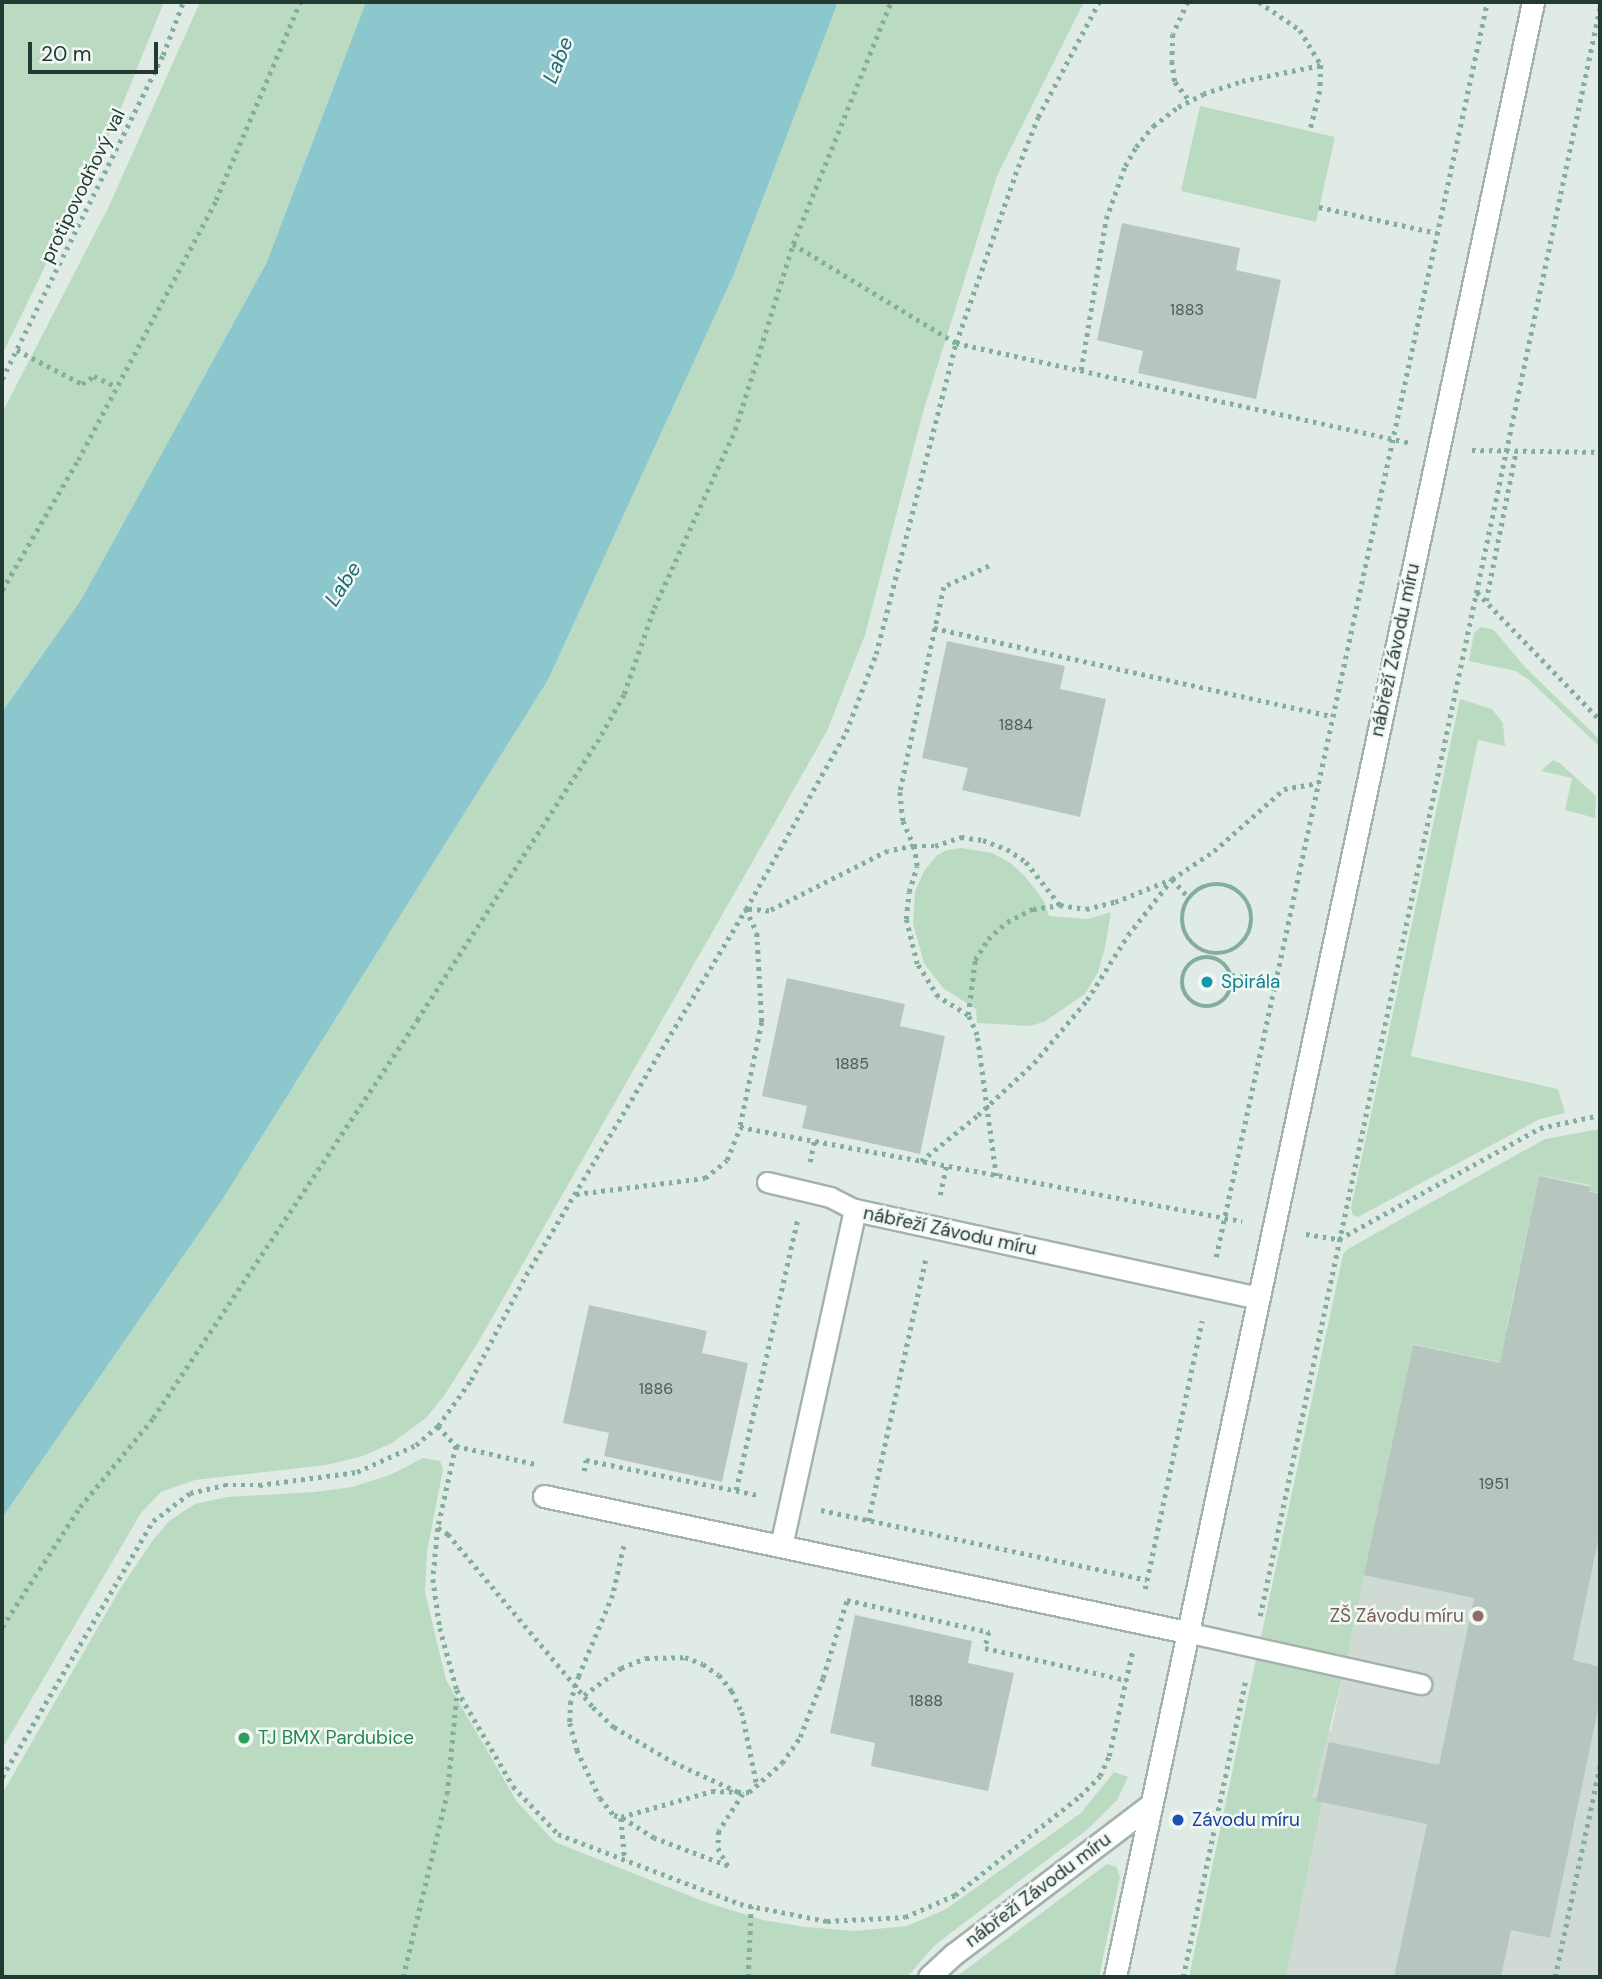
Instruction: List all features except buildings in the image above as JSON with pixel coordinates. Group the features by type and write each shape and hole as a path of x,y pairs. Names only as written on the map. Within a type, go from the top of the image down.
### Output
{"street":[{"name":"nábřeží Závodu míru","path":"1115,1977 1149,1805 1533,2"},
{"name":"nábřeží Závodu míru","path":"781,1546 855,1210 1257,1298"},
{"path":"544,1496 1186,1632"},
{"name":"nábřeží Závodu míru","path":"929,1977 954,1954 1149,1805"}],"lane":[{"path":"767,1182 830,1197 855,1210"},
{"path":"1186,1632 1421,1684"}],"path":[{"name":"protipovodňový val","path":"2,379 163,55 183,2"},
{"path":"2,590 78,460 216,200 300,2"},
{"path":"2,1627 80,1507 153,1418 597,742 624,694 654,608 735,430 793,244 891,2"},
{"path":"2,1777 153,1521 190,1493 224,1485 259,1485 357,1472 416,1445 438,1426 471,1380 526,1275 746,909 846,732 876,654 957,343 1014,174 1038,117 1099,2"},
{"path":"1188,2 1173,34 1172,61 1175,82 1190,101"},
{"path":"1259,2 1300,30 1321,65 1320,91 1310,131"},
{"path":"456,1446 438,1528 433,1579 440,1628 457,1690 513,1786 558,1834 751,1906 827,1921 905,1917 954,1895 1080,1796 1100,1776 1109,1756 1126,1679 1487,2"},
{"path":"1183,1977 1600,7"},
{"path":"1081,370 1106,219 1125,166 1153,126 1190,101 1242,81 1321,65"},
{"path":"1319,207 1437,233"},
{"path":"793,244 957,343 1438,449 1600,452"},
{"path":"17,350 82,384 94,376 115,386"},
{"path":"1486,601 1516,451"},
{"path":"968,1015 938,997 917,964 906,919 917,866 914,846 903,821 900,792 944,587 989,566"},
{"path":"1476,592 1600,720"},
{"path":"934,628 1332,716"},
{"path":"996,1175 977,1035 968,1015 975,960 988,939 1007,922 1033,909 1060,905 1086,909 1115,902 1172,879 1214,851 1284,789 1318,783"},
{"path":"746,909 768,911 888,851 914,846 935,846 961,837 983,840 1007,849 1040,876 1060,905"},
{"path":"1172,879 1189,898"},
{"path":"921,1161 1034,1063 1087,1000 1128,935 1172,879"},
{"path":"1210,955 1192,945 1186,937 1182,918 1189,898 1202,887 1220,884 1236,890 1251,910 1250,928 1242,943 1227,952 1210,955 1195,960 1185,970 1182,985 1189,1000 1204,1007 1220,1003 1231,990 1231,975 1223,962 1210,955"},
{"path":"576,1194 705,1178 727,1160 740,1127 762,1021 757,933 746,909"},
{"path":"1231,975 1275,981"},
{"path":"740,1127 1339,1239 1540,1128 1600,1115"},
{"path":"736,1490 814,1141"},
{"path":"868,1521 946,1166"},
{"path":"631,1515 613,1595 571,1701 570,1723 577,1750 600,1798 614,1815 654,1838 729,1866 718,1848 719,1830 743,1794 757,1786 782,1763 800,1737 823,1678 847,1600 989,1632 985,1647 1126,1679"},
{"path":"438,1528 448,1534 614,1727 641,1745 743,1794"},
{"path":"584,1695 621,1668 646,1658 685,1657 703,1664 719,1675 742,1712 757,1786"},
{"path":"403,1977 447,1794 457,1690"},
{"path":"1555,1977 1600,1766"},
{"path":"621,1817 712,1791 743,1794"},
{"path":"621,1817 625,1861"},
{"path":"748,1977 751,1906"}],"shaded area":[{"name":"ZŠ Závodu míru","path":"1539,1175 1590,1186 1589,1191 1600,1193 1600,1977 1286,1977 1323,1801 1312,1798 1327,1730 1331,1731 1413,1344 1499,1362 1515,1332 1506,1330"}],"green space":[{"path":"2,2 164,2 117,118 2,355"},
{"path":"200,2 366,2 266,264 81,600 2,712 2,413 109,206"},
{"path":"838,2 1084,2 997,176 923,412 865,635 827,731 480,1339 446,1393 426,1418 392,1443 363,1456 326,1465 195,1480 161,1492 141,1513 2,1749 2,1518 222,1200 548,680 734,274"},
{"path":"1200,106 1335,137 1316,222 1181,191"},
{"path":"1481,627 1494,630 1525,667 1600,740 1600,747 1516,671 1469,661 1474,633"},
{"path":"1460,699 1492,709 1503,723 1505,746 1478,740 1411,1056 1558,1089 1565,1113 1540,1119 1358,1217 1353,1215 1351,1208"},
{"path":"1553,760 1596,796 1595,818 1565,810 1572,778 1541,771"},
{"path":"961,848 992,853 1009,862 1024,875 1044,901 1049,916 1088,919 1111,912 1098,972 1085,994 1044,1022 1029,1026 977,1023 976,1009 943,988 924,963 913,924 915,892 924,871 937,855"},
{"path":"1600,1129 1600,1193 1589,1191 1590,1185 1539,1175 1506,1329 1516,1332 1509,1360 1501,1359 1500,1362 1413,1344 1347,1657 1261,1637 1346,1250 1545,1139"},
{"name":"TJ BMX Pardubice","path":"423,1458 440,1461 443,1469 427,1552 425,1592 446,1680 517,1802 555,1842 705,1902 763,1920 855,1931 907,1926 946,1909 1081,1813 1114,1772 1128,1777 1117,1800 1088,1829 935,1945 907,1977 2,1977 2,1794 120,1589 153,1540 169,1521 195,1504 227,1497 352,1487 390,1475"},
{"path":"1256,1659 1342,1679 1312,1797 1323,1800 1286,1977 1189,1977"},
{"path":"1107,1864 1117,1867 1120,1877 1099,1977 956,1977"}],"water":[{"name":"Labe","path":"366,2 838,2 734,274 548,680 222,1200 2,1518 2,712 81,600 266,264"}],"place":[{"name":"Spirála","path":"1207,982"},
{"name":"ZŠ Závodu míru","path":"1478,1616"},
{"name":"TJ BMX Pardubice","path":"244,1738"},
{"name":"Závodu míru","path":"1178,1820"}]}
